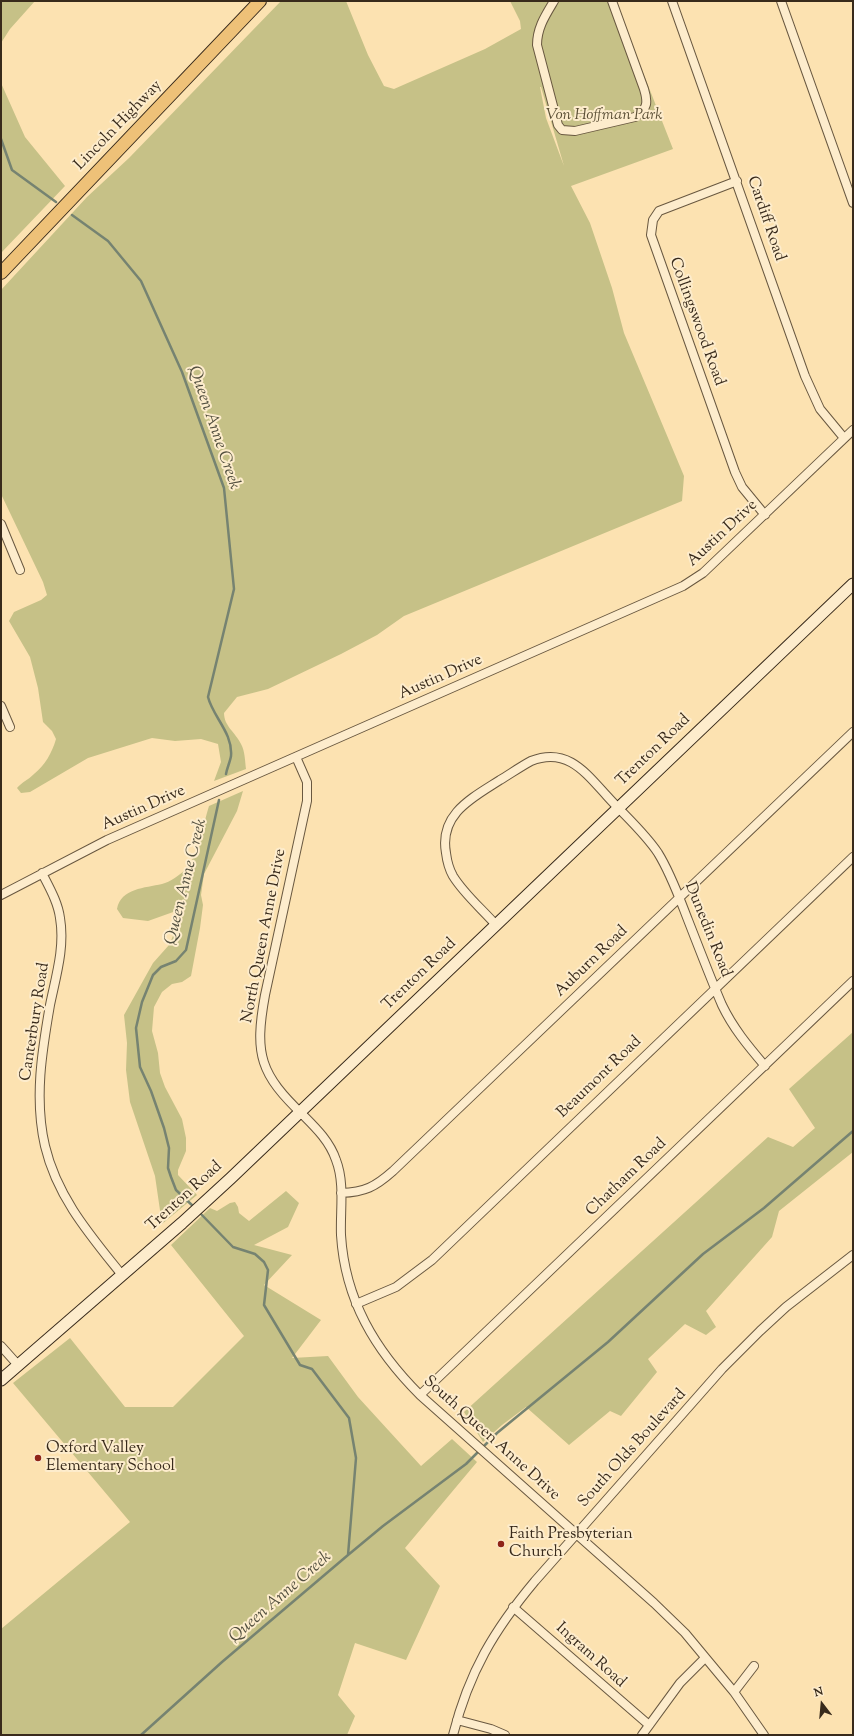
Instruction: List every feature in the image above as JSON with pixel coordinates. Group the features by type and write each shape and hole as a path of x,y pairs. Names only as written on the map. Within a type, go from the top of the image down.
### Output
{"main road":[{"name":"Lincoln Highway","path":"1,273 260,1"},
{"name":"Trenton Road","path":"1,1380 202,1204 853,584"}],"street":[{"path":"554,1 540,24 537,35 537,45 555,118 562,130 567,131 575,131 635,116 642,113 647,107 644,89 612,1"},
{"name":"Cardiff Road","path":"672,1 813,395 827,419 844,438"},
{"path":"781,1 853,203"},
{"name":"Collingswood Road","path":"737,181 659,211 653,220 650,235 735,472 742,488 765,515"},
{"name":"Austin Drive","path":"1,894 107,840 684,586 703,574 853,430"},
{"path":"1,524 20,570"},
{"path":"1,706 4,720 10,727"},
{"name":"Auburn Road","path":"341,1193 354,1193 368,1189 380,1183 853,732"},
{"name":"Dunedin Road","path":"496,925 461,886 450,870 447,862 445,847 446,834 454,816 464,804 531,760 540,757 553,756 571,762 579,767 646,837 657,853 670,875 722,1005 736,1032 765,1066"},
{"name":"North Queen Anne Drive","path":"296,757 307,782 307,801 265,995 260,1034 261,1051 266,1070 275,1085 299,1112"},
{"name":"Beaumont Road","path":"356,1304 396,1287 418,1272 853,857"},
{"name":"Canterbury Road","path":"42,873 58,909 62,934 60,960 49,1013 40,1079 39,1103 45,1146 54,1174 68,1204 91,1237 122,1275"},
{"name":"Chatham Road","path":"420,1394 853,981"},
{"name":"South Queen Anne Drive","path":"299,1112 317,1129 330,1147 339,1169 343,1256 349,1284 356,1304 369,1332 379,1348 394,1368 420,1394 486,1455 654,1603 685,1633 734,1692 764,1735"},
{"name":"South Olds Boulevard","path":"453,1735 464,1698 490,1641 513,1607 722,1370 760,1330 808,1289 853,1255"},
{"path":"1,1346 18,1365"},
{"name":"Ingram Road","path":"513,1607 649,1725"},
{"path":"642,1735 680,1683 706,1658"},
{"path":"734,1692 754,1666"},
{"path":"457,1720 491,1729 505,1735"}],"green space":[{"path":"1,1 35,1 10,29 1,43"},
{"name":"Von Hoffman Park","path":"281,1 346,1 368,55 384,86 394,89 485,49 521,29 520,21 510,1 615,1 673,149 571,186 590,223 612,288 624,333 684,476 682,501 404,616 377,635 341,654 268,689 237,697 224,713 224,718 239,740 245,756 246,769 214,781 221,762 218,744 201,739 175,741 152,738 88,758 30,792 21,793 17,788 45,763 56,739 52,731 43,722 38,688 30,657 9,621 14,612 41,600 47,595 43,582 1,494 1,290 87,197 129,158","holes":["541,87 564,166 546,118"]},
{"path":"1,83 25,137 65,186 1,253"},
{"path":"243,791 237,811 204,874 201,895 203,905 191,976 182,982 172,984 162,992 154,1007 152,1031 158,1053 160,1073 165,1087 182,1119 186,1138 186,1151 178,1170 178,1175 197,1195 162,1224 155,1176 130,1102 126,1070 127,1043 124,1015 153,963 169,945 180,920 176,911 148,921 123,918 117,909 119,902 129,893 141,888 165,883 184,871 194,857 209,806"},
{"path":"853,1032 853,1152 779,1211 772,1237 706,1311 716,1327 706,1335 685,1324 648,1359 657,1372 621,1416 610,1411 569,1445 526,1407 483,1442 464,1412 768,1137 793,1147 815,1128 789,1089"},
{"path":"286,1191 299,1203 288,1227 254,1245 292,1255 264,1285 321,1320 292,1358 328,1356 358,1397 421,1466 452,1439 477,1462 405,1548 440,1586 406,1660 355,1643 338,1695 355,1716 347,1735 1,1735 1,1629 130,1522 13,1383 70,1338 125,1407 173,1407 244,1336 171,1245 210,1208 217,1211 230,1203 235,1202 239,1213 249,1221"}],"waterway":[{"name":"Queen Anne Creek","path":"1,139 12,170 56,202"},
{"name":"Queen Anne Creek","path":"72,215 108,241 141,281 182,372 224,488 234,589 208,697 226,732 231,748 231,756 226,774"},
{"name":"Queen Anne Creek","path":"194,1207 176,1190 168,1168 169,1148 164,1128 151,1091 140,1067 136,1028 142,1002 153,975 161,967 176,961 186,950 219,800"},
{"path":"348,1555 383,1526 466,1464 497,1433 608,1342 703,1254 764,1208 853,1131"},
{"name":"Queen Anne Creek","path":"141,1735 222,1662 348,1555 356,1458 349,1418 312,1369 300,1365 264,1305 268,1270 264,1262 255,1254 233,1247 199,1212"}],"place":[{"name":"Oxford Valley Elementary School","path":"38,1458"},
{"name":"Faith Presbyterian Church","path":"501,1544"}]}
